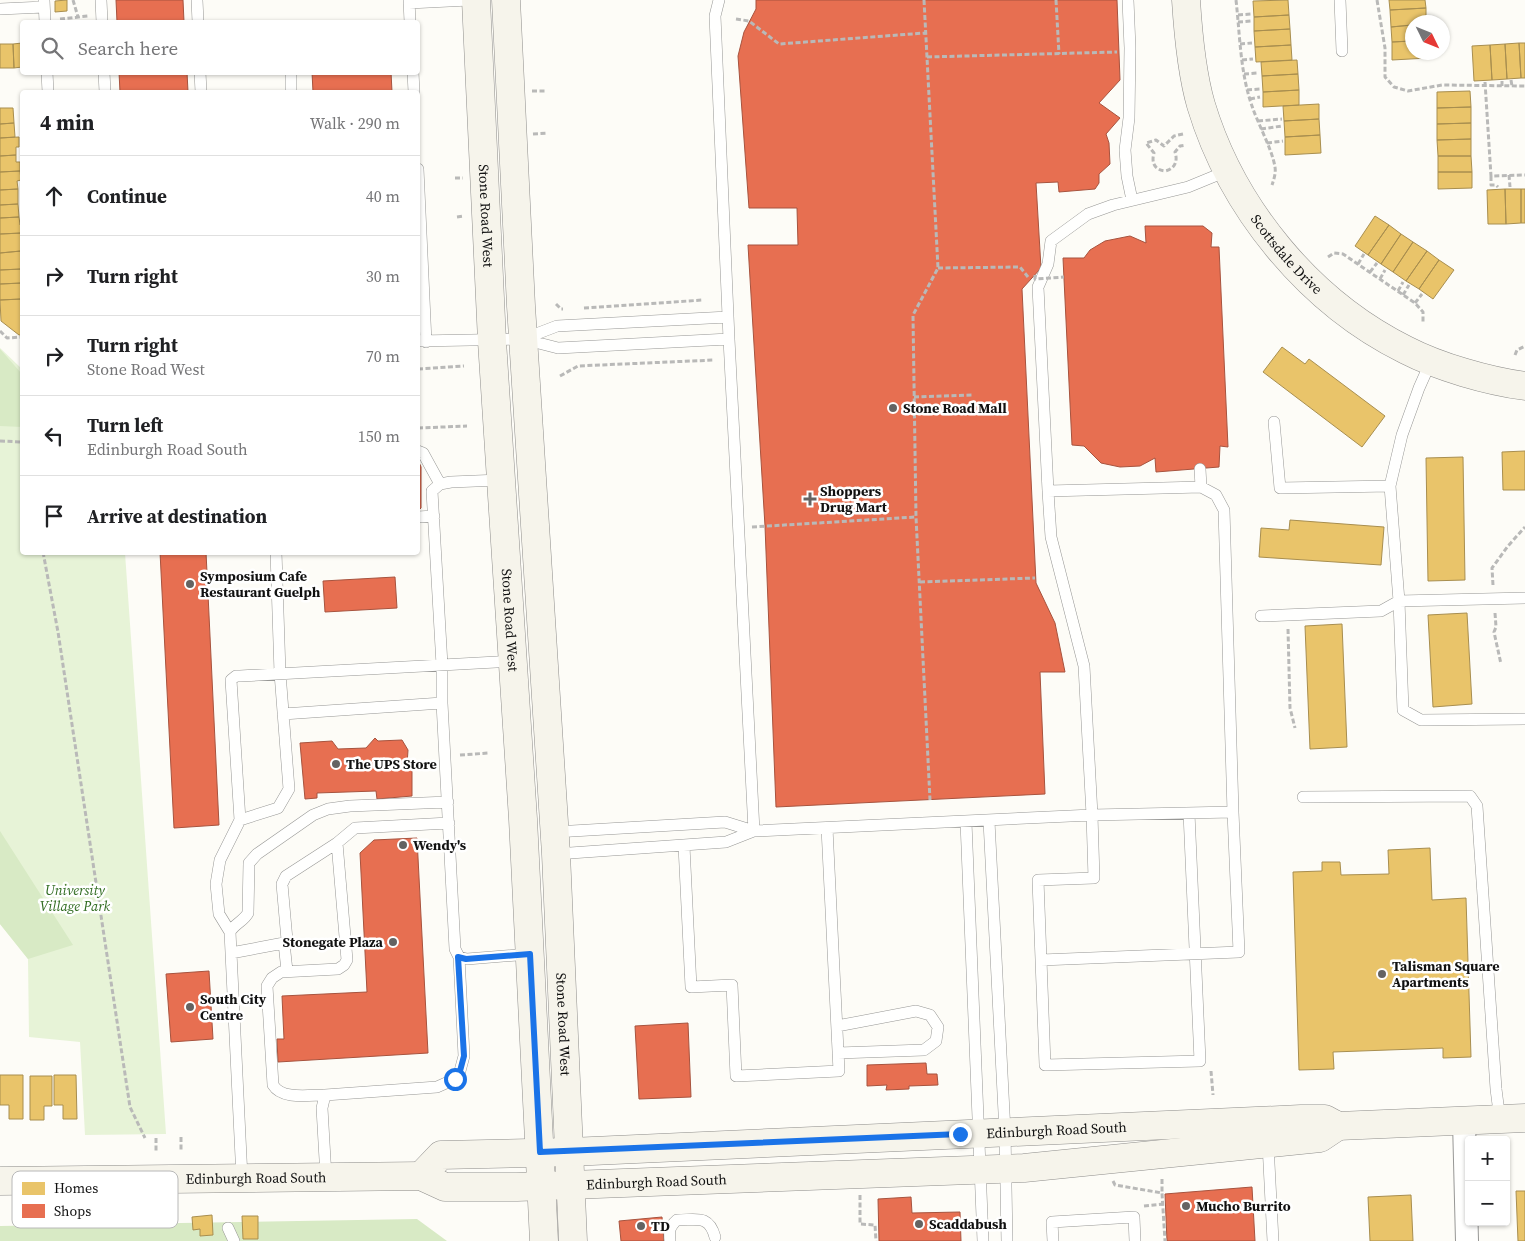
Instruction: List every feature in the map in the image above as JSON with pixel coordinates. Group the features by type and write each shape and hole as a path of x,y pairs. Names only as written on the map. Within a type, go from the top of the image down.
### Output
{"main road":[{"path":"476,0 494,14 507,29"},
{"name":"Stone Road West","path":"476,0 492,340 523,819 544,1241"},
{"name":"Stone Road West","path":"506,0 524,339 555,843 573,1241"},
{"name":"Scottsdale Drive","path":"1186,0 1190,46 1200,104 1215,144 1227,171 1259,223 1293,263 1314,285 1356,321 1406,350 1430,361 1460,371 1525,386"},
{"path":"523,819 539,840 555,843"},
{"name":"Edinburgh Road South","path":"421,1176 441,1155 570,1152 1317,1119 1325,1119 1338,1126 1512,1119"},
{"name":"Edinburgh Road South","path":"178,1179 421,1176 445,1187 541,1186 992,1169 1320,1138 1338,1126"}],"street":[{"path":"1464,1121 1467,1241"}],"lane":[{"path":"101,0 102,20"},
{"path":"197,0 198,20"},
{"path":"410,20 409,1 469,0"},
{"path":"719,0 715,16 754,832"},
{"path":"1128,0 1130,48 1129,118 1125,150 1127,176 1132,200"},
{"path":"1340,0 1342,52"},
{"path":"0,9 44,4 45,20"},
{"path":"47,75 48,90"},
{"path":"104,75 104,90"},
{"path":"200,75 201,90"},
{"path":"291,75 291,90"},
{"path":"413,75 414,90"},
{"path":"1189,813 1200,1061 1045,1065 1038,880 1094,878 1084,666 1051,537 1036,281 1048,264 1051,241 1088,214 1132,200 1188,187 1227,171"},
{"path":"420,254 422,341 524,339 558,348 729,339"},
{"path":"524,339 557,326 728,317"},
{"path":"1430,361 1418,388 1402,434 1390,486 1399,601 1404,710 1421,720 1525,719"},
{"path":"1274,422 1280,488 1390,486"},
{"path":"420,452 424,453 440,484"},
{"path":"1200,469 1201,486"},
{"path":"337,843 347,960 338,969 281,972 272,978 267,986 273,1085 276,1091 284,1094 324,1095 437,1087 455,1079 460,1071 464,1056 458,957 455,948 432,491 440,484 500,480"},
{"path":"1041,960 1239,952 1224,510 1216,495 1201,486 1048,491"},
{"path":"420,516 434,516"},
{"path":"240,820 278,808 289,789 280,673 276,555"},
{"path":"1261,616 1382,611 1399,601 1525,598"},
{"path":"242,1178 230,932 219,914 216,884 220,860 240,820 232,680 236,676 280,673 513,661"},
{"path":"283,714 442,702"},
{"path":"1303,797 1470,796 1477,806 1495,1079 1512,1119"},
{"path":"230,932 248,913 249,863 257,854 313,815 328,809 350,806 448,802"},
{"path":"555,843 684,846 726,842 754,832 1092,815 1233,812"},
{"path":"983,1241 992,1169 989,821"},
{"path":"555,843 725,822 754,832"},
{"path":"966,822 992,1132 992,1169 1007,1241"},
{"path":"287,971 284,943 287,940 282,884 286,876 337,843 355,828 449,823"},
{"path":"684,846 690,987 732,985 736,1076 838,1070 827,828"},
{"path":"231,953 284,943"},
{"path":"458,957 466,959 530,954"},
{"path":"837,1026 916,1011 930,1015 938,1026 936,1042 924,1050 838,1053"},
{"path":"324,1095 322,1108 326,1177"},
{"path":"1268,1144 1273,1241"},
{"path":"1053,1241 1052,1222 1134,1217 1135,1241"},
{"path":"670,1241 669,1231 671,1225 677,1220 703,1219 708,1222 715,1237"},
{"path":"228,1228 234,1241"}],"path":[{"path":"58,19 76,17 73,0"},
{"path":"924,0 938,268 913,315 916,517 930,800"},
{"path":"1056,0 1059,54"},
{"path":"1236,0 1247,90 1275,166 1275,178 1272,185"},
{"path":"1377,0 1385,48 1385,77 1394,87 1408,91 1442,84 1525,86"},
{"path":"1238,15 1251,14"},
{"path":"736,19 749,21 779,44 925,33"},
{"path":"1238,22 1252,21"},
{"path":"1240,44 1252,43"},
{"path":"926,57 1119,52 1130,48"},
{"path":"1242,60 1253,59"},
{"path":"1244,74 1258,73"},
{"path":"1502,80 1502,86"},
{"path":"1511,80 1512,86"},
{"path":"1485,84 1491,185 1498,187"},
{"path":"1247,90 1260,89"},
{"path":"1250,99 1260,97"},
{"path":"1258,121 1282,119"},
{"path":"1261,129 1282,126"},
{"path":"1183,134 1174,136 1164,146 1156,140 1146,143 1154,153 1153,164 1157,169 1166,171 1173,168 1176,162 1175,152 1180,146 1186,145"},
{"path":"1267,143 1283,141"},
{"path":"1509,175 1510,187"},
{"path":"1491,176 1525,175"},
{"path":"1328,257 1338,252 1398,291 1415,303 1423,312 1423,324"},
{"path":"1358,264 1364,254"},
{"path":"1370,272 1377,263"},
{"path":"938,268 1020,267 1036,281 1035,279 1064,277"},
{"path":"1380,279 1386,270"},
{"path":"1398,291 1404,282"},
{"path":"1403,295 1409,285"},
{"path":"1415,303 1422,294"},
{"path":"580,308 703,300"},
{"path":"556,304 561,309 570,309"},
{"path":"0,331 7,338 20,337"},
{"path":"1515,354 1517,350 1525,346"},
{"path":"560,376 578,366 714,360"},
{"path":"420,368 464,366"},
{"path":"914,397 973,395"},
{"path":"420,428 467,426"},
{"path":"0,440 20,442"},
{"path":"739,529 916,517"},
{"path":"44,555 59,642 130,1107 144,1138"},
{"path":"920,582 1035,578"},
{"path":"1288,615 1290,708 1295,728"},
{"path":"445,756 489,753"},
{"path":"1200,1061 1210,1069 1213,1095"},
{"path":"180,1137 181,1151"},
{"path":"156,1138 156,1152"},
{"path":"1162,1179 1165,1241"},
{"path":"1112,1181 1115,1185 1162,1193"},
{"path":"860,1192 860,1224 875,1225 876,1241"}],"green space":[{"name":"University Village Park","path":"0,348 20,367 20,555 125,555 166,1134 85,1135 80,1042 29,1037 28,959 0,924"},
{"path":"0,349 20,372 20,427 0,426"},
{"path":"0,831 73,945 28,959 0,924"},
{"path":"417,1219 447,1241 0,1241 0,1226 12,1226 12,1228 178,1228 178,1223"}],"building: Homes":[{"path":"67,0 67,11 55,12 55,1"},
{"path":"1288,0 1289,15 1254,17 1253,1"},
{"path":"1389,0 1425,0 1426,8 1390,10"},
{"path":"1426,8 1426,15 1405,15 1405,26 1391,27 1390,10"},
{"path":"1289,15 1290,29 1254,31 1254,17"},
{"path":"1405,26 1405,41 1392,42 1391,27"},
{"path":"1290,29 1291,45 1255,47 1254,31"},
{"path":"1405,41 1405,59 1392,60 1392,42"},
{"path":"20,43 20,67 14,68 13,44"},
{"path":"1519,43 1525,43 1525,78 1521,78"},
{"path":"1519,43 1521,78 1507,79 1505,44"},
{"path":"0,44 13,44 14,68 0,68"},
{"path":"1505,44 1507,79 1492,80 1490,45"},
{"path":"1291,45 1292,60 1256,62 1255,47"},
{"path":"1490,45 1492,80 1474,81 1472,46"},
{"path":"1297,60 1298,74 1262,76 1261,62"},
{"path":"1298,74 1299,90 1263,92 1262,76"},
{"path":"1299,90 1299,105 1263,107 1263,92"},
{"path":"1470,91 1471,107 1437,108 1437,92"},
{"path":"1319,104 1319,119 1284,121 1283,106"},
{"path":"1471,107 1471,123 1437,124 1437,108"},
{"path":"0,108 13,108 14,123 0,124"},
{"path":"1319,119 1320,135 1285,137 1284,121"},
{"path":"14,123 15,137 0,138 0,124"},
{"path":"1471,123 1471,139 1437,140 1437,124"},
{"path":"1320,135 1321,153 1285,155 1285,137"},
{"path":"19,137 19,147 16,147 16,155 0,156 0,138"},
{"path":"1471,139 1471,156 1438,156 1437,140"},
{"path":"16,155 16,162 20,162 20,171 0,172 0,156"},
{"path":"1438,156 1471,156 1472,172 1438,172"},
{"path":"20,171 20,180 17,181 18,189 0,190 0,172"},
{"path":"1438,172 1472,172 1472,188 1438,189"},
{"path":"18,189 18,204 0,205 0,190"},
{"path":"1505,189 1521,189 1521,223 1506,224"},
{"path":"1505,189 1506,224 1488,224 1487,190"},
{"path":"1521,189 1525,189 1525,223 1521,223"},
{"path":"18,204 19,217 0,218 0,205"},
{"path":"1375,216 1389,225 1368,255 1355,246"},
{"path":"19,217 20,233 0,234 0,218"},
{"path":"1389,225 1401,234 1381,264 1368,255"},
{"path":"20,233 20,251 0,253 0,234"},
{"path":"1401,234 1413,242 1393,272 1381,264"},
{"path":"1413,242 1427,251 1406,281 1393,272"},
{"path":"20,251 20,269 0,270 0,253"},
{"path":"1427,251 1439,260 1419,289 1406,281"},
{"path":"1439,260 1454,270 1433,299 1419,289"},
{"path":"20,269 20,283 0,284 0,270"},
{"path":"20,283 20,299 0,300 0,284"},
{"path":"20,299 20,335 1,321 0,300"},
{"path":"1282,347 1305,364 1309,359 1385,416 1362,447 1263,372"},
{"path":"1525,451 1525,490 1503,490 1502,452"},
{"path":"1463,457 1465,580 1428,581 1426,458"},
{"path":"1290,520 1384,527 1381,565 1259,557 1261,528 1289,530"},
{"path":"1467,613 1472,704 1433,707 1428,615"},
{"path":"1342,624 1347,747 1310,749 1305,626"},
{"name":"Talisman Square Apartments","path":"1430,848 1432,900 1466,898 1471,1057 1443,1058 1443,1048 1333,1052 1334,1069 1299,1070 1293,872 1322,871 1322,862 1340,862 1341,875 1389,874 1388,850"},
{"path":"0,1075 23,1075 23,1119 9,1119 9,1105 0,1105"},
{"path":"54,1075 76,1075 77,1119 63,1119 63,1105 54,1105"},
{"path":"30,1076 52,1076 52,1106 44,1106 44,1120 30,1120"},
{"path":"1516,1191 1525,1191 1525,1241 1518,1241"},
{"path":"1411,1195 1413,1241 1370,1241 1368,1197"},
{"path":"212,1215 213,1235 200,1236 200,1229 193,1230 192,1217"},
{"path":"242,1216 258,1216 258,1239 243,1239"}],"building: Shops":[{"path":"116,0 183,0 184,20 117,20"},
{"name":"Stone Road Mall","path":"756,0 1117,0 1120,80 1099,103 1120,118 1106,134 1109,143 1110,164 1099,174 1099,183 1095,189 1059,192 1058,182 1036,183 1041,268 1022,289 1036,583 1055,623 1065,672 1040,672 1045,794 776,807 765,526 748,245 798,245 797,208 749,208 738,56 744,32 756,9"},
{"path":"119,75 187,75 188,90 120,90"},
{"path":"312,75 391,75 392,90 313,90"},
{"path":"1145,226 1203,226 1212,233 1211,247 1219,247 1228,447 1220,446 1219,467 1156,472 1155,458 1140,466 1120,467 1101,463 1084,446 1072,445 1063,258 1084,258 1090,250 1105,241 1130,236 1146,243"},
{"path":"420,465 421,467 420,509"},
{"path":"160,555 206,555 219,825 174,828"},
{"path":"395,577 397,608 325,612 323,581"},
{"path":"375,738 378,741 402,740 408,750 407,765 412,765 412,796 377,799 376,791 317,793 317,798 305,799 300,743 332,741 338,749 366,748"},
{"name":"Stonegate Plaza","path":"417,838 428,1053 278,1062 277,1039 284,1039 282,996 367,992 360,853 374,840"},
{"name":"South City Centre","path":"209,971 213,1039 171,1042 166,974"},
{"path":"688,1023 691,1097 639,1099 635,1026"},
{"path":"926,1063 927,1074 937,1074 938,1085 909,1086 909,1089 886,1090 887,1085 867,1086 867,1065"},
{"path":"1252,1187 1255,1241 1167,1241 1165,1194"},
{"name":"Scaddabush","path":"911,1197 912,1213 960,1212 961,1241 879,1241 878,1199"},
{"name":"TD","path":"662,1217 664,1241 621,1241 619,1221"}],"place":[{"name":"Stone Road Mall","path":"893,408"},
{"name":"Shoppers Drug Mart","path":"810,499"},
{"name":"Symposium Cafe Restaurant Guelph","path":"190,584"},
{"name":"The UPS Store","path":"336,764"},
{"name":"Wendy's","path":"403,845"},
{"name":"Stonegate Plaza","path":"393,942"},
{"name":"Talisman Square Apartments","path":"1382,974"},
{"name":"South City Centre","path":"190,1007"},
{"name":"Mucho Burrito","path":"1186,1206"},
{"name":"Scaddabush","path":"919,1224"},
{"name":"TD","path":"641,1226"}],"route":[{"path":"455,1079 462,1066 464,1056 458,957 466,959 530,954 540,1152 960,1134"}]}
